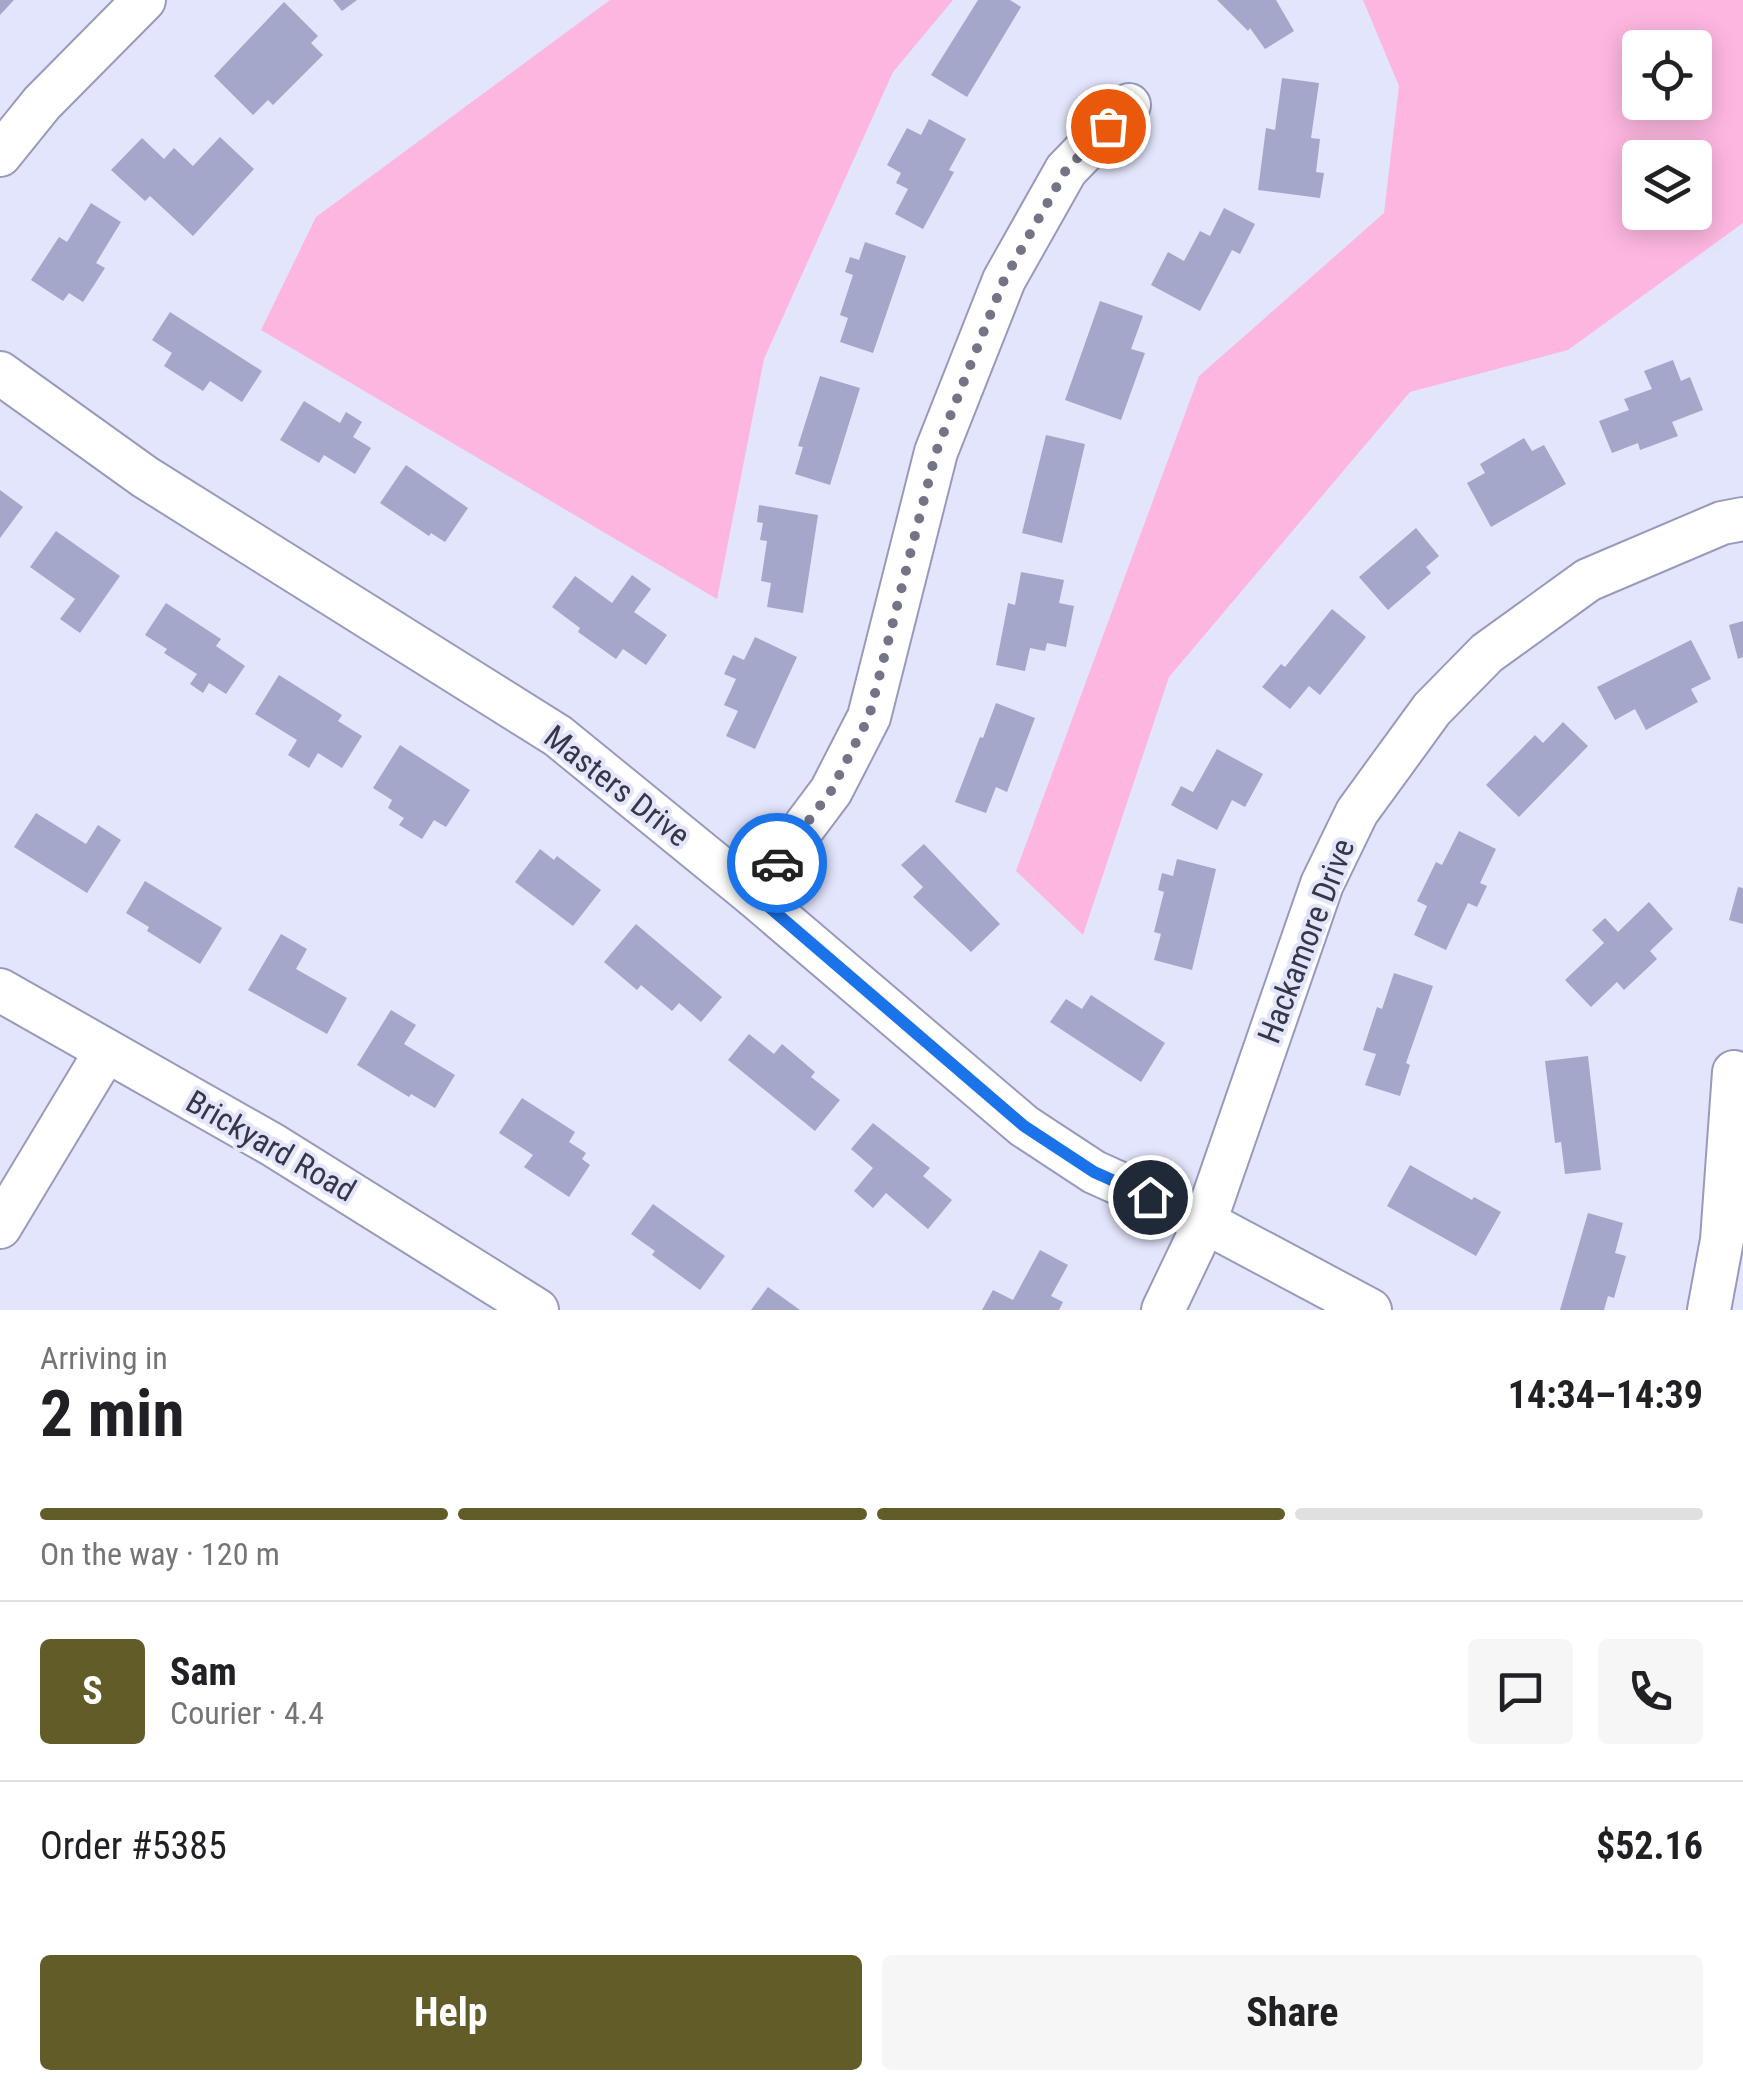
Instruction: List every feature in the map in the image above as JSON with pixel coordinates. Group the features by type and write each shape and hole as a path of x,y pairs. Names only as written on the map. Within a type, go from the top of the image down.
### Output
{"street":[{"path":"0,155 42,103 144,0"},
{"path":"754,894 831,791 869,717 936,452 1004,280 1066,170 1129,105"},
{"name":"Masters Drive","path":"0,373 145,478 558,736 754,894 1024,1126 1094,1172 1205,1222 1370,1310"},
{"name":"Hackamore Drive","path":"1164,1310 1205,1222 1322,884 1357,812 1432,709 1488,653 1588,580 1722,523 1743,518"},
{"name":"Brickyard Road","path":"0,990 273,1145 537,1310"},
{"path":"0,1227 106,1051"},
{"path":"1709,1310 1722,1240 1734,1072"}],"shaded area":[{"path":"610,0 953,0 893,72 764,359 717,599 261,330 316,217"},
{"path":"1363,0 1743,0 1743,223 1568,350 1410,392 1169,677 1083,935 1016,871 1199,376 1384,213 1399,86"}],"building":[{"path":"0,0 14,0 0,15"},
{"path":"333,0 357,0 342,11"},
{"path":"978,0 1010,0 1021,7 967,97 931,75"},
{"path":"1217,0 1276,0 1294,31 1265,49 1250,28 1248,31"},
{"path":"284,2 318,36 311,43 323,55 273,105 268,100 253,115 214,76"},
{"path":"1282,78 1319,83 1311,138 1320,139 1316,172 1324,173 1320,198 1258,190 1266,128 1275,130"},
{"path":"929,119 966,139 949,170 954,172 923,229 895,214 908,189 896,183 901,173 887,165 907,128 921,135"},
{"path":"220,137 254,169 193,236 150,196 145,201 111,170 142,138 164,159 174,148 193,166"},
{"path":"91,203 121,222 96,263 105,268 83,302 69,293 63,301 31,280 59,237 67,242"},
{"path":"1224,208 1255,224 1240,254 1232,250 1200,311 1151,285 1168,252 1184,261 1200,231 1210,236"},
{"path":"865,242 906,256 873,353 840,342 848,318 840,315 853,275 845,272 850,257 859,260"},
{"path":"1100,301 1143,316 1131,349 1145,353 1121,420 1065,400"},
{"path":"170,312 262,371 242,402 210,381 203,391 164,366 172,353 152,340"},
{"path":"1673,360 1681,381 1690,377 1703,410 1672,422 1678,436 1640,450 1638,443 1612,453 1599,421 1629,410 1624,399 1652,389 1644,371"},
{"path":"820,376 860,388 830,485 795,474 803,447 798,446"},
{"path":"304,401 340,423 346,412 362,422 353,437 371,448 355,474 324,455 319,463 280,440"},
{"path":"1046,435 1085,444 1062,543 1022,533"},
{"path":"1524,438 1532,451 1544,445 1566,484 1491,527 1467,483 1485,473 1480,464"},
{"path":"406,465 468,508 445,542 431,533 429,536 380,503"},
{"path":"0,490 23,507 0,538"},
{"path":"759,505 818,515 803,613 767,607 771,583 761,581 767,541 760,540 763,523 757,522"},
{"path":"1416,528 1439,556 1426,567 1431,573 1388,610 1359,577"},
{"path":"56,531 120,576 80,633 60,619 75,599 30,567"},
{"path":"1021,572 1064,580 1059,603 1074,606 1066,647 1047,643 1045,651 1030,648 1025,671 996,665 1008,603 1015,605"},
{"path":"632,575 651,589 634,612 667,635 646,665 623,649 616,659 578,632 580,628 552,607 575,576 612,603"},
{"path":"166,603 221,639 216,646 245,666 226,694 209,683 203,693 190,684 197,674 145,635"},
{"path":"1332,609 1366,637 1320,695 1309,686 1290,709 1262,687 1281,664 1285,667"},
{"path":"1743,621 1743,657 1738,659 1729,625"},
{"path":"755,637 797,657 755,749 726,736 738,711 724,705 736,679 724,674 733,655 744,660"},
{"path":"1691,640 1711,679 1691,689 1698,702 1646,730 1635,709 1615,720 1597,687"},
{"path":"279,675 342,715 338,721 362,736 342,768 318,753 309,768 288,755 297,740 255,714"},
{"path":"996,703 1035,718 1007,792 996,787 986,813 955,802"},
{"path":"1563,722 1588,746 1519,817 1486,785 1535,735 1543,743"},
{"path":"400,745 470,790 446,827 434,820 422,839 399,825 404,818 388,808 392,800 373,788"},
{"path":"1217,749 1263,774 1245,807 1232,800 1217,830 1171,805 1181,786 1193,792"},
{"path":"36,813 86,844 98,825 121,840 87,893 14,847"},
{"path":"1459,831 1496,849 1480,883 1487,886 1477,907 1468,903 1446,950 1414,935 1427,906 1417,901 1436,862 1442,865"},
{"path":"924,844 1000,924 971,952 913,897 923,887 901,865"},
{"path":"540,849 554,860 557,856 601,890 573,926 515,882"},
{"path":"1177,859 1216,869 1192,970 1154,960 1161,934 1154,932 1164,892 1158,890 1162,873 1173,876"},
{"path":"145,881 222,928 200,964 126,913"},
{"path":"1738,887 1743,888 1743,924 1729,920"},
{"path":"1649,902 1673,929 1650,951 1657,959 1624,990 1617,982 1591,1007 1565,980 1604,943 1592,930 1605,918 1618,932"},
{"path":"636,924 722,997 701,1022 679,1003 672,1011 641,985 637,990 604,962"},
{"path":"281,934 307,949 296,969 347,998 327,1034 248,990"},
{"path":"1394,973 1433,986 1406,1063 1410,1065 1400,1096 1365,1085 1376,1054 1363,1050 1377,1007 1382,1009"},
{"path":"1091,995 1165,1043 1141,1082 1050,1022 1066,999 1082,1009"},
{"path":"391,1010 416,1025 404,1044 455,1075 435,1108 357,1065"},
{"path":"749,1034 774,1054 782,1044 815,1072 811,1077 840,1100 815,1131 728,1060"},
{"path":"1588,1056 1601,1170 1565,1174 1561,1142 1555,1143 1545,1061"},
{"path":"522,1098 575,1132 569,1142 586,1153 582,1159 590,1165 569,1197 524,1167 533,1155 499,1133"},
{"path":"873,1123 930,1168 923,1176 952,1200 928,1229 886,1193 873,1208 854,1191 873,1168 851,1149"},
{"path":"1410,1165 1501,1212 1476,1256 1387,1206"},
{"path":"653,1204 725,1256 700,1290 652,1255 655,1251 631,1234"},
{"path":"1588,1213 1623,1223 1615,1253 1626,1256 1614,1298 1608,1296 1604,1310 1560,1310"},
{"path":"1040,1250 1068,1265 1051,1296 1063,1302 1059,1310 982,1310 993,1290 1013,1300"},
{"path":"768,1287 800,1310 751,1310"}],"way so far":[{"path":"777,863 831,791 869,717 936,452 1004,280 1066,170 1108,126"}],"route":[{"path":"777,863 754,894 1024,1126 1094,1172 1150,1197"}]}
